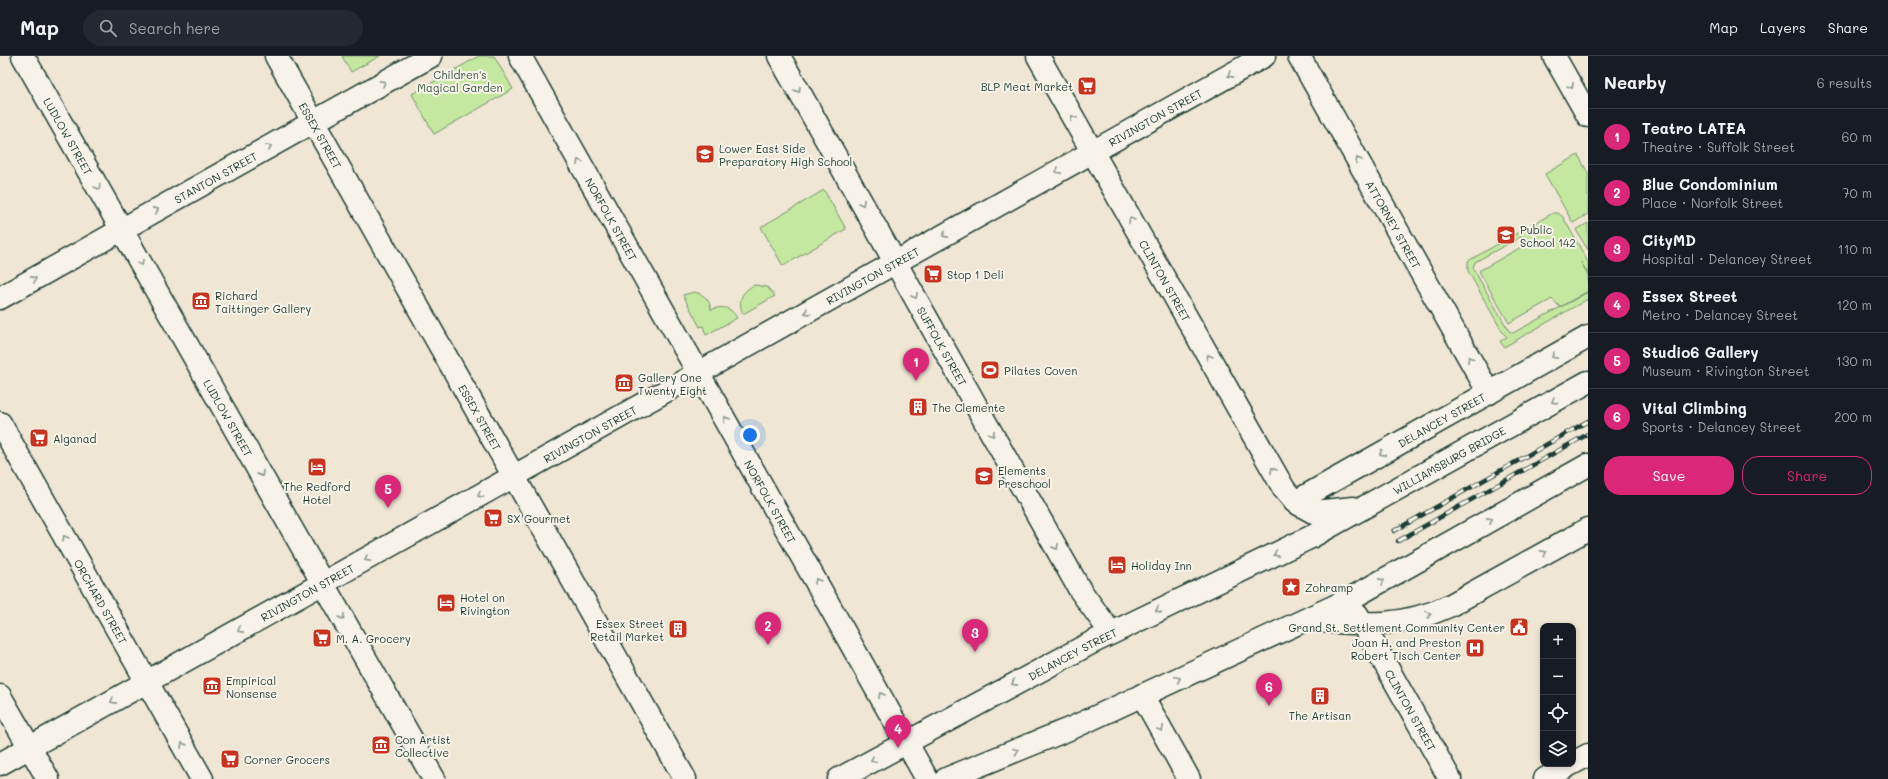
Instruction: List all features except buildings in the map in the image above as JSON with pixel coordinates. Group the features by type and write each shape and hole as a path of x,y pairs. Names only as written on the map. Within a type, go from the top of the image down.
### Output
{"main road":[{"name":"LUDLOW STREET","path":"23,56 434,779"},
{"name":"ESSEX STREET","path":"276,56 685,779"},
{"name":"STANTON STREET","path":"0,298 431,56"},
{"name":"NORFOLK STREET","path":"520,56 907,741 927,779"},
{"name":"SUFFOLK STREET","path":"779,56 1080,590 1111,633"},
{"name":"CLINTON STREET","path":"1038,56 1284,489 1295,502"},
{"name":"RIVINGTON STREET","path":"0,764 1264,56"},
{"name":"ATTORNEY STREET","path":"1299,56 1489,393"},
{"path":"1554,56 1588,116"},
{"name":"DELANCEY STREET","path":"1295,502 1588,337"},
{"name":"WILLIAMSBURG BRIDGE","path":"1310,537 1588,382"},
{"name":"ORCHARD STREET","path":"0,423 202,779"},
{"path":"946,779 1047,739 1348,600 1588,465"},
{"path":"1295,502 1313,512 1322,513 1363,507"},
{"path":"1307,620 1363,625 1384,624 1407,620 1440,610 1588,529"},
{"name":"DELANCEY STREET","path":"839,779 907,741 1111,633 1310,537"},
{"name":"CLINTON STREET","path":"1348,600 1450,779"},
{"path":"1142,695 1189,779"},
{"path":"0,696 48,779"},
{"path":"1576,762 1588,755"},
{"path":"1545,779 1567,767"}],"green space":[{"path":"342,56 380,56 351,72"},
{"name":"Children's Magical Garden","path":"479,56 494,56 513,89 434,134 412,94"},
{"path":"1578,155 1588,173 1588,214 1573,223 1545,174"},
{"path":"824,190 846,229 783,266 761,227"},
{"path":"1553,213 1558,213 1563,217 1588,262 1588,274 1581,262 1588,275 1588,291 1560,307 1552,299 1509,323 1479,271 1523,246 1520,240 1522,236 1475,262 1473,268 1509,331 1513,333 1588,292 1588,299 1504,347 1500,341 1507,337 1503,333 1468,271 1468,261"},
{"path":"1588,223 1588,250 1576,230"},
{"path":"755,285 767,287 775,296 743,314 741,309 742,296 747,290"},
{"path":"694,292 701,294 706,298 711,310 722,307 726,308 732,311 737,318 706,335 703,326 700,327 683,295"}],"railway":[{"path":"1394,531 1588,421"},
{"path":"1398,541 1588,434"}],"place":[{"name":"BLP Meat Market","path":"1087,86"},
{"name":"Lower East Side Preparatory High School","path":"705,154"},
{"name":"Public School 142","path":"1506,235"},
{"name":"Stop 1 Deli","path":"933,274"},
{"name":"Richard Taittinger Gallery","path":"201,301"},
{"name":"Pilates Coven","path":"990,370"},
{"name":"Teatro LATEA","path":"916,381"},
{"name":"Gallery One Twenty Eight","path":"624,383"},
{"name":"The Clemente","path":"918,407"},
{"name":"Alganad","path":"39,438"},
{"name":"The Redford Hotel","path":"317,467"},
{"name":"Elements Preschool","path":"984,476"},
{"name":"Studio6 Gallery","path":"388,508"},
{"name":"SX Gourmet","path":"493,518"},
{"name":"Holiday Inn","path":"1117,565"},
{"name":"Zohramp","path":"1291,587"},
{"name":"Hotel on Rivington","path":"446,603"},
{"name":"Grand St. Settlement Community Center","path":"1519,627"},
{"name":"Essex Street Retail Market","path":"678,629"},
{"name":"M. A. Grocery","path":"322,638"},
{"name":"Blue Condominium","path":"768,645"},
{"name":"Joan H. and Preston Robert Tisch Center","path":"1475,648"},
{"name":"CityMD","path":"975,652"},
{"name":"Empirical Nonsense","path":"212,686"},
{"name":"The Artisan","path":"1320,696"},
{"name":"Vital Climbing","path":"1269,706"},
{"name":"Con Artist Collective","path":"381,745"},
{"name":"Essex Street","path":"898,748"},
{"name":"Corner Grocers","path":"230,759"}]}
